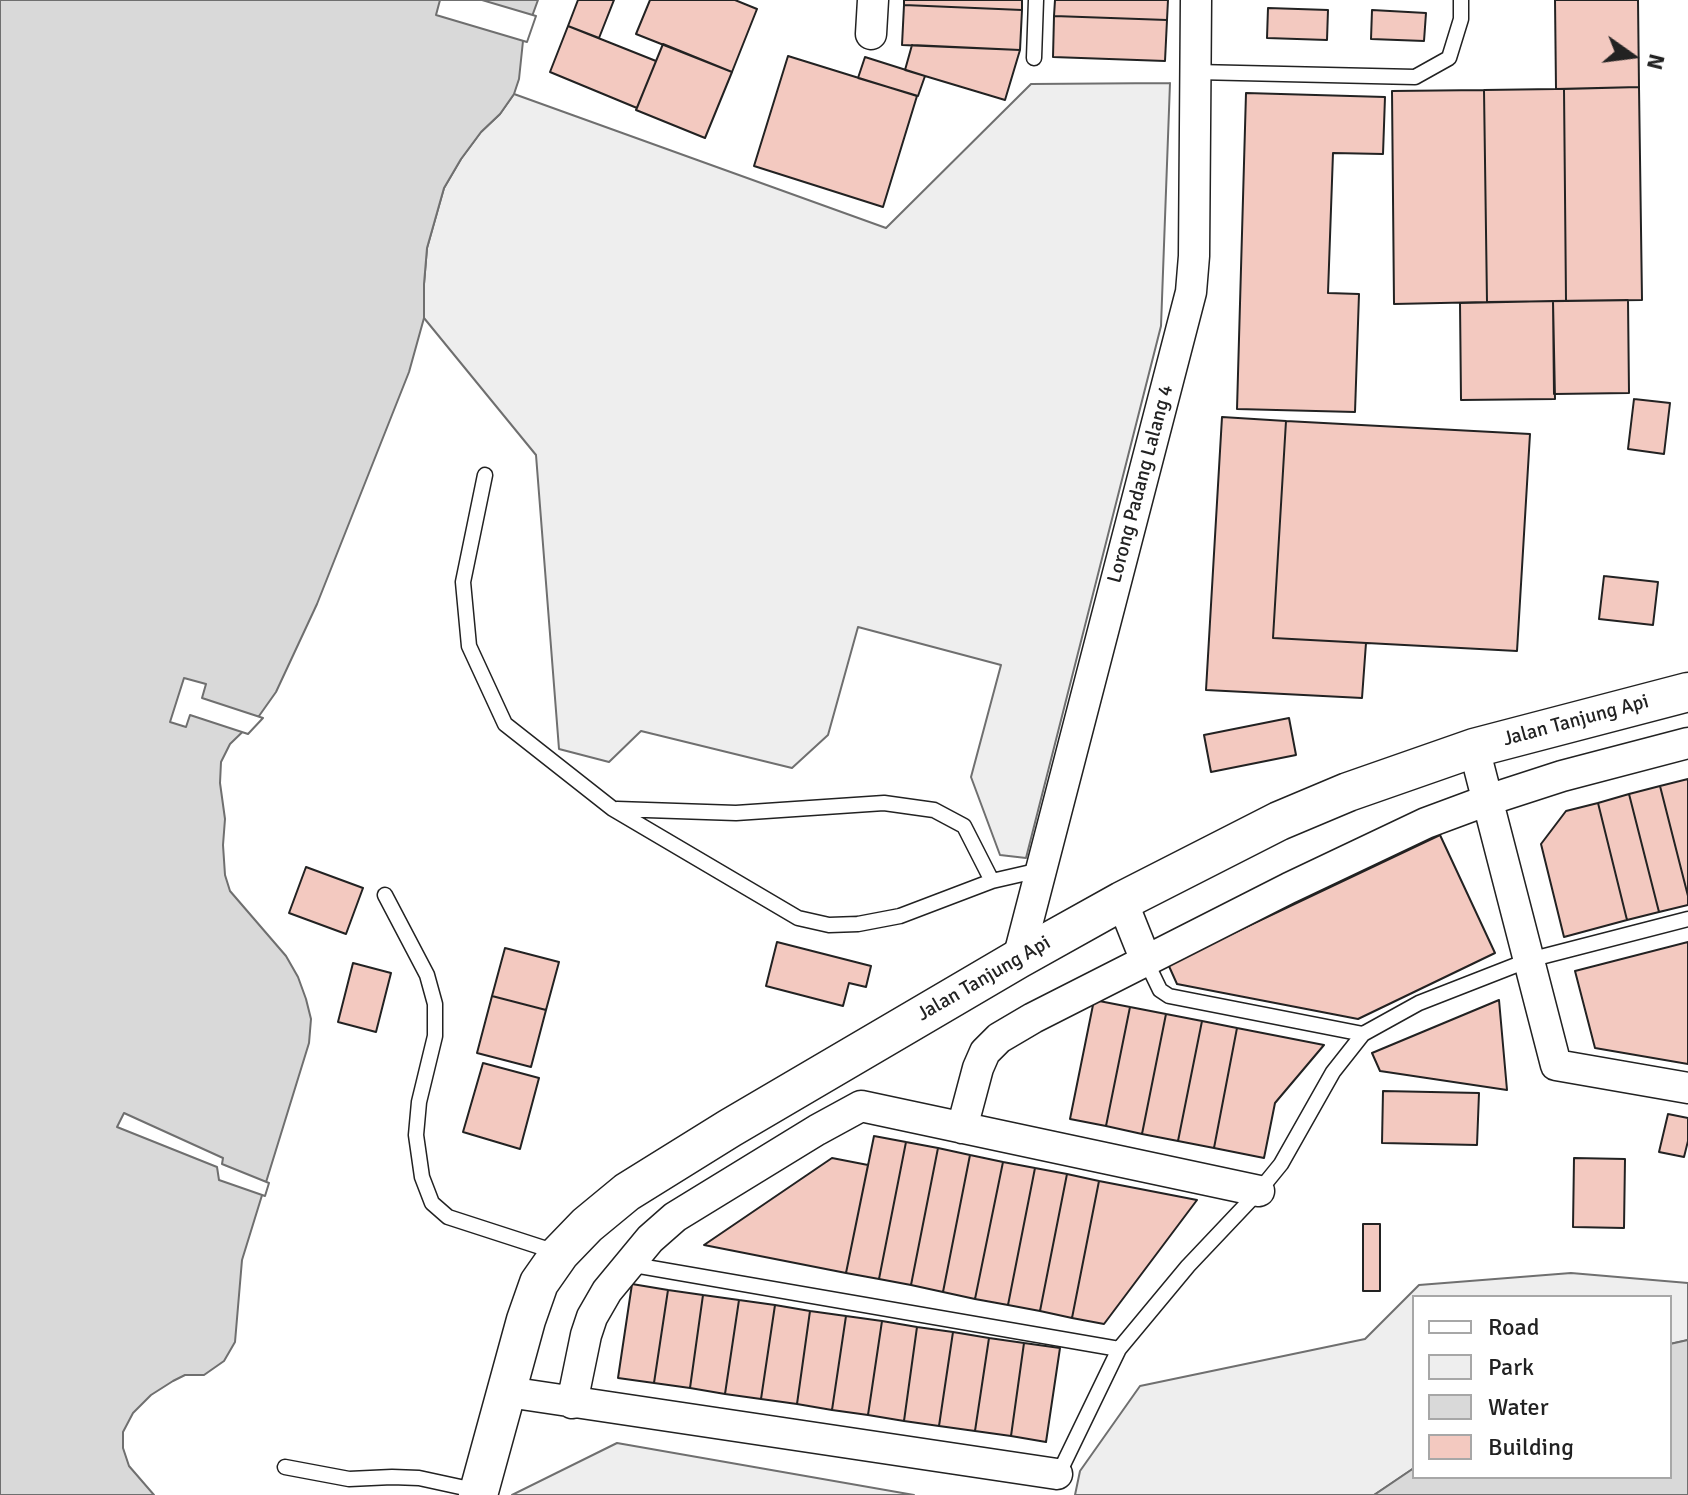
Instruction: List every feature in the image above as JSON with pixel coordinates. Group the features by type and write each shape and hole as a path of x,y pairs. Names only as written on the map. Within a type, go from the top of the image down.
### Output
{"street":[{"path":"871,34 873,0"},
{"name":"Lorong Padang Lalang 4","path":"1018,959 1191,292 1196,0"},
{"name":"Jalan Tanjung Api","path":"479,1493 539,1283 560,1253 587,1225 627,1192 1018,959 1122,901 1293,815 1348,792 1474,748 1688,692"},
{"path":"962,1128 978,1068 985,1052 999,1038 1289,888 1426,823 1562,776 1688,743"},
{"path":"1474,748 1556,1065 1688,1088"},
{"path":"1122,901 1146,961"},
{"path":"572,1403 592,1317 607,1291 650,1239 675,1217 861,1106 1259,1191"},
{"path":"508,1392 1057,1474"}],"lane":[{"path":"1034,58 1036,0"},
{"path":"1196,72 1415,77 1449,58 1461,19 1461,0"},
{"path":"485,475 463,582 469,646 505,724 613,809 798,918 829,925 858,924 900,916 992,881 1040,870"},
{"path":"613,809 736,813 884,803 934,810 964,826 992,881"},
{"path":"385,895 427,975 435,1004 435,1036 419,1102 416,1135 422,1177 432,1203 448,1217 560,1253"},
{"path":"1057,1474 1119,1349 1188,1266 1259,1191 1288,1152 1333,1072 1363,1034 1419,1003 1529,960 1688,919"},
{"path":"1146,961 1160,990 1169,996 1363,1034"},
{"path":"628,1264 1119,1349"},
{"path":"285,1467 349,1479 419,1478 479,1493"}],"green space":[{"path":"1170,83 1161,326 1026,858 1000,855 971,777 1001,665 858,627 828,735 792,768 641,731 609,762 559,749 536,455 424,318 427,248 444,188 481,132 500,114 514,94 886,228 1031,84"},
{"path":"1571,1273 1688,1283 1688,1340 1672,1344 1672,1295 1412,1295 1412,1469 1374,1495 1075,1495 1080,1471 1140,1386 1365,1339 1419,1285"},
{"path":"617,1443 914,1495 512,1495"}],"water":[{"path":"0,0 538,0 523,41 519,79 514,94 500,114 481,132 444,188 427,248 424,318 409,372 317,604 276,692 259,716 230,744 221,762 225,875 230,891 286,956 298,977 311,1019 309,1043 242,1260 235,1342 224,1361 204,1375 185,1375 151,1395 133,1413 123,1432 123,1448 129,1466 154,1495 0,1495"},
{"path":"1688,1340 1688,1495 1374,1495 1412,1469 1412,1479 1672,1479 1672,1344"}],"pier":[{"path":"440,0 482,0 536,16 527,42 436,15"},
{"path":"184,678 206,684 202,698 263,718 248,734 190,715 186,727 170,722"},
{"path":"124,1113 223,1158 222,1164 269,1183 265,1196 219,1180 217,1167 117,1127"}],"building":[{"path":"578,0 614,0 599,38 568,26"},
{"path":"650,0 735,0 757,9 732,72 636,34"},
{"path":"904,0 1022,0 1022,10 904,5"},
{"path":"1055,0 1168,0 1167,20 1054,16"},
{"path":"1555,0 1638,0 1639,87 1556,89"},
{"path":"904,5 1022,10 1020,50 902,45"},
{"path":"1268,8 1328,10 1327,40 1267,38"},
{"path":"1372,10 1426,13 1424,41 1371,39"},
{"path":"1054,16 1167,20 1165,61 1053,57"},
{"path":"568,26 656,61 637,108 550,72"},
{"path":"663,44 732,72 705,138 636,110"},
{"path":"912,45 1020,50 1005,100 905,70"},
{"path":"788,56 917,96 883,207 754,166"},
{"path":"865,57 925,76 918,96 858,78"},
{"path":"1639,87 1642,300 1566,301 1564,89"},
{"path":"1564,89 1566,301 1487,302 1484,90"},
{"path":"1484,90 1487,302 1394,304 1392,91"},
{"path":"1246,93 1385,97 1383,154 1333,153 1328,293 1359,294 1355,412 1237,409"},
{"path":"1628,300 1629,393 1554,394 1553,301"},
{"path":"1553,301 1555,399 1461,400 1460,303"},
{"path":"1634,399 1670,403 1664,454 1628,449"},
{"path":"1222,417 1286,421 1273,638 1366,643 1362,698 1206,690"},
{"path":"1286,421 1530,434 1517,651 1273,638"},
{"path":"1604,576 1658,582 1653,625 1599,619"},
{"path":"1289,718 1296,755 1211,772 1204,735"},
{"path":"1688,779 1688,896 1660,786"},
{"path":"1660,786 1688,905 1659,912 1629,794"},
{"path":"1629,794 1659,912 1627,920 1598,803"},
{"path":"1598,803 1627,920 1564,937 1541,844 1566,811"},
{"path":"1440,835 1495,953 1358,1019 1177,984 1168,964"},
{"path":"306,867 363,888 346,934 289,913"},
{"path":"777,942 871,966 866,987 849,983 843,1006 766,986"},
{"path":"1688,942 1688,1064 1595,1048 1575,971"},
{"path":"505,948 559,962 546,1010 492,996"},
{"path":"353,963 391,973 376,1032 338,1022"},
{"path":"492,996 546,1010 531,1067 477,1053"},
{"path":"1094,1000 1130,1007 1106,1126 1070,1119"},
{"path":"1499,1000 1507,1090 1380,1071 1372,1053"},
{"path":"1130,1007 1166,1014 1142,1134 1106,1126"},
{"path":"1166,1014 1202,1021 1178,1141 1142,1134"},
{"path":"1202,1021 1237,1028 1214,1148 1178,1141"},
{"path":"1237,1028 1324,1045 1275,1103 1264,1158 1214,1148"},
{"path":"483,1063 539,1078 520,1149 463,1132"},
{"path":"1383,1091 1479,1093 1477,1145 1382,1143"},
{"path":"1668,1114 1688,1118 1684,1157 1659,1152"},
{"path":"874,1136 906,1142 879,1279 846,1273"},
{"path":"906,1142 938,1148 911,1285 879,1279"},
{"path":"938,1148 970,1155 943,1292 911,1285"},
{"path":"970,1155 1003,1162 975,1299 943,1292"},
{"path":"832,1158 868,1165 846,1273 704,1245"},
{"path":"1574,1158 1625,1159 1624,1228 1573,1227"},
{"path":"1003,1162 1035,1168 1008,1305 975,1299"},
{"path":"1035,1168 1067,1174 1040,1311 1008,1305"},
{"path":"1067,1174 1099,1181 1072,1318 1040,1311"},
{"path":"1099,1181 1197,1200 1104,1324 1072,1318"},
{"path":"1363,1224 1380,1224 1380,1291 1363,1291"},
{"path":"632,1284 668,1290 654,1383 618,1378"},
{"path":"668,1290 703,1295 690,1388 654,1383"},
{"path":"703,1295 739,1300 725,1394 690,1388"},
{"path":"739,1300 775,1305 761,1399 725,1394"},
{"path":"775,1305 810,1311 797,1404 761,1399"},
{"path":"810,1311 846,1316 832,1410 797,1404"},
{"path":"846,1316 882,1321 868,1415 832,1410"},
{"path":"882,1321 917,1327 904,1421 868,1415"},
{"path":"917,1327 953,1332 939,1426 904,1421"},
{"path":"953,1332 989,1338 975,1431 939,1426"},
{"path":"989,1338 1024,1343 1011,1436 975,1431"},
{"path":"1024,1343 1060,1348 1046,1442 1011,1436"}]}
